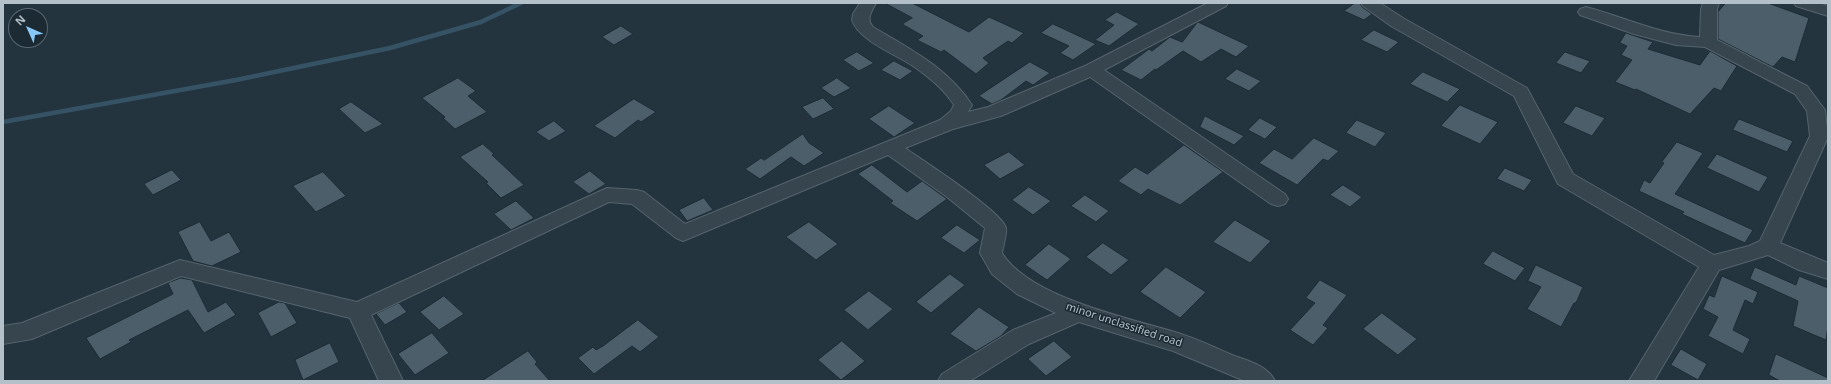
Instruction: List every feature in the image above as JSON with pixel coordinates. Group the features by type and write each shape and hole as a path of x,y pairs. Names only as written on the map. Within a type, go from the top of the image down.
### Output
{"street":[{"path":"868,3 860,17 861,24 867,31 931,70 960,97 963,105 958,115 947,124"},
{"path":"3,335 24,332 180,268 358,311 607,195 638,197 683,233 947,124 994,112 1091,70 1220,3"},
{"path":"1370,3 1397,22 1521,92 1565,179 1712,264"},
{"path":"1708,42 1709,9 1712,3"},
{"path":"1802,3 1828,11"},
{"path":"1586,12 1640,30 1682,41 1708,42 1801,90 1816,110 1819,136 1768,246 1755,252 1712,264 1641,381"},
{"path":"1091,70 1278,199"},
{"name":"minor unclassified road","path":"890,147 954,192 994,224 996,229 991,253 1000,268 1025,288 1078,313 1179,343 1252,373 1263,381"},
{"path":"1768,246 1806,264 1828,271"},
{"path":"358,311 391,381"},
{"path":"950,381 1021,337 1078,313"}],"building":[{"path":"885,3 912,3 969,32 989,17 1024,33 1012,43 1008,41 983,58 989,63 976,74 944,50 941,52 917,40 923,36 902,24 912,18"},
{"path":"1355,3 1360,3 1362,7 1372,14 1364,20 1344,11"},
{"path":"1726,3 1768,3 1809,18 1795,62 1782,57 1773,67 1718,39 1718,12"},
{"path":"1117,12 1139,24 1109,46 1095,40 1114,25 1105,20"},
{"path":"1198,22 1249,46 1236,57 1221,49 1201,62 1183,51 1141,80 1121,70 1149,49 1152,51 1170,37 1182,42"},
{"path":"1053,24 1096,44 1073,60 1060,53 1069,46 1041,33"},
{"path":"621,26 633,34 614,45 602,37"},
{"path":"1374,30 1399,42 1387,52 1361,40"},
{"path":"1626,33 1653,42 1648,49 1700,65 1710,51 1737,66 1721,91 1714,88 1690,114 1636,89 1635,90 1615,82 1632,60 1621,55 1627,46 1620,43"},
{"path":"857,52 874,63 859,71 843,60"},
{"path":"1565,52 1590,61 1581,73 1556,63"},
{"path":"894,61 913,71 900,80 881,70"},
{"path":"1030,62 1050,73 1033,85 1026,81 1001,100 992,104 979,96"},
{"path":"1237,69 1261,81 1249,91 1225,79"},
{"path":"1423,72 1460,89 1447,102 1410,84"},
{"path":"458,78 476,91 468,96 487,112 455,129 443,118 445,117 422,98"},
{"path":"837,78 851,88 834,97 821,88"},
{"path":"823,98 834,109 813,119 802,107"},
{"path":"634,99 656,112 641,122 638,120 615,138 594,126"},
{"path":"351,102 383,124 365,133 339,109"},
{"path":"1460,105 1498,122 1480,144 1441,126"},
{"path":"889,106 915,123 894,137 869,119"},
{"path":"1576,106 1605,118 1592,136 1563,123"},
{"path":"1205,116 1244,136 1234,145 1200,127"},
{"path":"1260,118 1277,127 1265,139 1248,130"},
{"path":"1739,119 1793,141 1787,152 1733,130"},
{"path":"1357,120 1386,133 1375,147 1346,133"},
{"path":"554,121 566,131 549,141 536,132"},
{"path":"803,134 809,143 824,153 804,166 791,157 760,179 745,169 761,158 764,160"},
{"path":"1314,138 1339,151 1328,161 1323,159 1297,185 1259,163 1274,149 1292,159"},
{"path":"1677,142 1703,153 1675,194 1753,230 1745,243 1682,214 1684,212 1639,191 1644,180 1650,183 1664,163 1662,162"},
{"path":"483,144 494,154 492,155 524,185 501,198 486,183 488,182 460,157"},
{"path":"1184,145 1223,172 1180,205 1148,189 1141,195 1118,181 1135,167 1147,174"},
{"path":"1009,152 1025,165 1000,179 984,165"},
{"path":"1717,154 1768,177 1759,192 1707,168"},
{"path":"872,165 907,192 922,181 947,199 917,221 890,203 893,201 858,174"},
{"path":"1505,168 1532,180 1524,191 1497,179"},
{"path":"172,170 181,180 153,195 144,184"},
{"path":"590,171 606,184 589,194 573,182"},
{"path":"323,172 346,196 316,212 293,186"},
{"path":"1343,185 1362,197 1350,207 1330,195"},
{"path":"1029,187 1051,201 1033,215 1012,200"},
{"path":"1085,195 1109,211 1096,222 1071,206"},
{"path":"704,198 713,210 687,221 679,210"},
{"path":"516,201 534,218 511,230 494,214"},
{"path":"1235,220 1271,241 1250,263 1213,242"},
{"path":"200,222 211,241 229,232 241,252 212,266 193,261 178,232"},
{"path":"809,222 838,244 816,260 786,237"},
{"path":"957,225 980,240 964,253 941,238"},
{"path":"1103,243 1129,260 1111,275 1086,257"},
{"path":"1049,244 1071,259 1047,280 1025,265"},
{"path":"1493,251 1525,268 1515,281 1483,264"},
{"path":"1536,265 1583,287 1576,303 1574,303 1561,327 1527,309 1541,287 1528,281"},
{"path":"1166,267 1206,292 1180,318 1140,292"},
{"path":"1755,267 1796,285 1799,276 1828,288 1828,326 1826,340 1793,326 1798,301 1750,279"},
{"path":"950,274 965,285 931,313 916,302"},
{"path":"1722,276 1758,292 1753,304 1745,300 1733,330 1750,339 1743,354 1708,336 1718,317 1703,309 1709,295 1714,297"},
{"path":"181,278 192,280 208,312 226,302 236,315 204,333 188,310 129,340 131,342 100,359 86,338 173,294 168,283"},
{"path":"1320,280 1347,295 1323,325 1328,328 1313,345 1290,330 1315,303 1306,298"},
{"path":"869,291 893,309 868,330 844,310"},
{"path":"444,296 464,314 439,330 420,312"},
{"path":"279,302 285,303 297,323 271,337 258,313"},
{"path":"399,303 407,312 385,325 376,314"},
{"path":"979,307 1009,327 1001,336 976,351 950,334"},
{"path":"1382,313 1417,339 1398,355 1363,329"},
{"path":"638,320 659,337 640,352 632,346 594,374 578,358 593,347 596,350 603,346"},
{"path":"432,333 449,353 415,375 398,354"},
{"path":"842,341 865,361 841,380 818,360"},
{"path":"1054,341 1072,357 1046,376 1028,359"},
{"path":"330,343 339,362 303,380 295,360"},
{"path":"1681,349 1707,364 1698,380 1671,365"},
{"path":"528,351 537,362 535,364 550,381 482,381"},
{"path":"1776,354 1828,378 1828,381 1780,381 1769,375"}],"waterway":[{"path":"3,122 236,80 390,48 481,22 521,3"}]}
